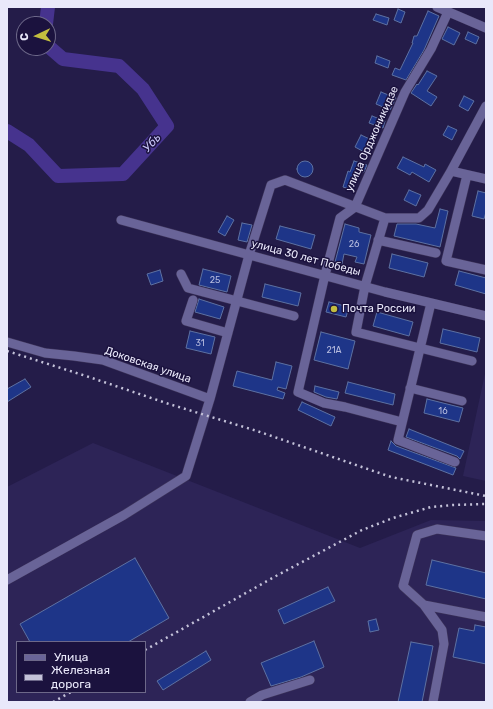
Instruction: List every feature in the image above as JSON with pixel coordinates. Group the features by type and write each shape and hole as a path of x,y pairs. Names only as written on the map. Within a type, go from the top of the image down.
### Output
{"street":[{"path":"437,7 486,28"},
{"name":"улица Орджоникидзе","path":"402,422 324,403 298,392 325,275 340,218 356,207 405,92 431,49 448,12"},
{"path":"7,580 124,515 186,476 210,399 249,255 271,185 285,180 385,218 419,218 428,210 486,106"},
{"path":"451,171 486,179"},
{"path":"467,175 446,261 486,270"},
{"path":"385,218 366,286 356,332 472,362"},
{"name":"улица 30 лет Победы","path":"121,220 366,286 486,316"},
{"path":"378,240 436,253"},
{"path":"181,274 188,288 294,316"},
{"path":"193,300 186,321 228,333"},
{"path":"431,303 398,440 455,462"},
{"name":"Доковская улица","path":"7,342 45,353 103,360 210,399"},
{"path":"410,388 462,401"},
{"path":"433,702 444,644 442,630 424,605 403,586 417,535 437,529 486,536"},
{"path":"424,605 486,617"},
{"path":"250,702 262,696 310,680"}],"shaded area":[{"path":"486,369 486,481 463,476"},
{"path":"93,443 360,548 431,520 486,521 486,702 7,702 7,487"}],"building":[{"path":"398,9 405,12 401,23 394,20"},
{"path":"428,11 439,16 424,50 406,80 392,75 395,68 400,70 413,43 414,36 417,36"},
{"path":"376,14 389,18 387,25 373,20"},
{"path":"448,27 460,33 454,45 442,39"},
{"path":"468,32 479,37 476,44 465,39"},
{"path":"377,56 390,61 388,68 375,63"},
{"path":"427,71 437,76 427,91 437,97 431,106 411,93"},
{"path":"381,92 396,98 390,110 376,104"},
{"path":"464,96 474,101 468,111 459,106"},
{"path":"372,116 385,121 383,128 369,123"},
{"path":"448,126 457,130 452,140 443,135"},
{"path":"361,135 374,141 368,154 355,147"},
{"path":"403,157 424,167 425,164 436,170 429,182 412,172 410,175 397,168"},
{"path":"302,161 308,161 313,166 311,175 308,177 302,177 297,172 297,166"},
{"path":"354,161 367,165 364,172 359,171 353,190 343,187 348,171 350,172"},
{"path":"409,190 421,195 416,206 404,200"},
{"path":"478,191 486,193 486,212 484,219 472,216"},
{"path":"440,209 448,211 440,247 394,236 397,224 416,224 435,228"},
{"path":"227,216 234,220 225,236 218,232"},
{"path":"242,223 252,225 247,242 238,240"},
{"path":"345,224 359,228 359,232 371,235 364,264 355,262 357,257 344,254 342,264 335,262"},
{"path":"280,226 315,235 311,249 276,239"},
{"path":"392,254 428,263 424,277 389,268"},
{"path":"203,269 231,276 227,292 199,285"},
{"path":"160,270 163,281 151,285 147,274"},
{"path":"459,271 486,278 486,294 455,285"},
{"path":"265,284 301,293 298,306 262,297"},
{"path":"199,299 224,307 220,319 195,312"},
{"path":"329,302 349,307 346,317 326,312"},
{"path":"377,312 413,322 409,336 373,326"},
{"path":"443,329 480,338 477,352 440,343"},
{"path":"190,331 215,337 211,354 186,348"},
{"path":"321,332 355,341 348,369 314,360"},
{"path":"276,362 292,366 286,389 278,387 277,390 285,393 283,399 233,386 237,371 272,380"},
{"path":"25,379 31,387 7,402 7,389"},
{"path":"348,382 395,394 393,405 345,393"},
{"path":"315,386 339,392 337,399 326,397 314,392"},
{"path":"427,399 463,408 459,422 424,413"},
{"path":"302,402 335,417 331,426 298,410"},
{"path":"409,429 464,451 460,459 457,456 406,437"},
{"path":"391,441 396,446 456,468 453,475 388,450"},
{"path":"135,558 169,618 130,641 29,641 20,624"},
{"path":"432,560 486,573 486,599 426,585"},
{"path":"328,587 335,601 284,624 278,610"},
{"path":"376,619 379,630 370,632 368,621"},
{"path":"475,625 486,627 486,664 453,657 459,628 474,631"},
{"path":"314,641 324,667 301,677 271,686 261,663"},
{"path":"411,642 433,646 422,702 398,702"},
{"path":"206,651 211,660 163,690 157,681"}],"waterway":[{"name":"Убь","path":"47,16 48,7"},
{"name":"Убь","path":"7,131 29,145 58,176 123,174 167,126 143,89 119,66 63,59 56,53"}],"railway":[{"path":"7,351 257,431 391,477 486,496"},
{"path":"146,649 276,576 362,530 393,518 431,507 486,504"},
{"path":"53,702 69,693"}],"place":[{"name":"Почта России","path":"334,309"}]}
